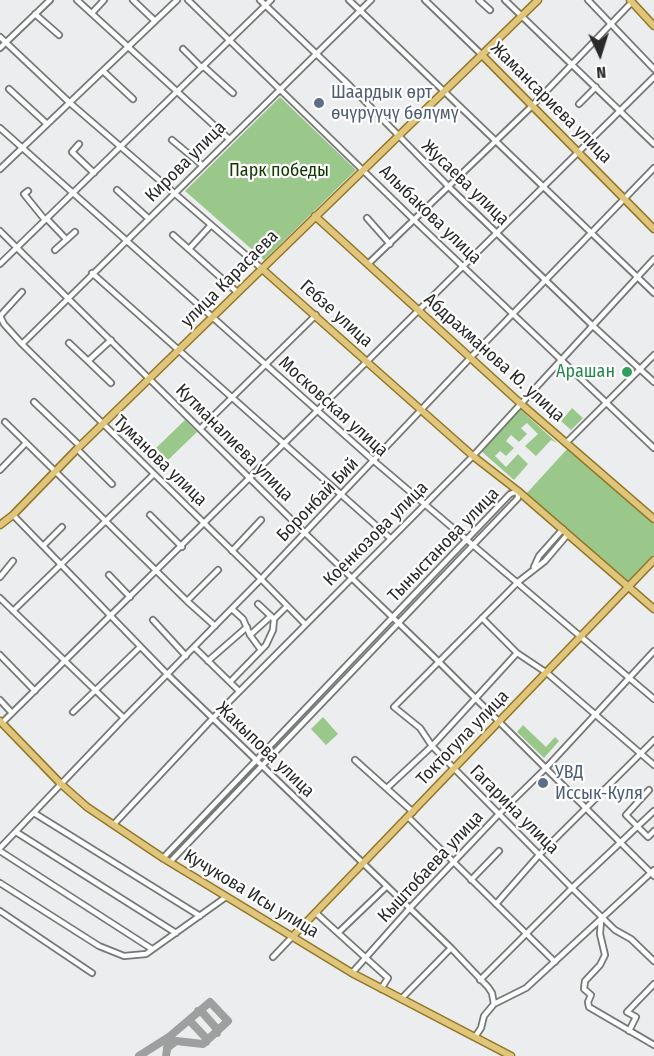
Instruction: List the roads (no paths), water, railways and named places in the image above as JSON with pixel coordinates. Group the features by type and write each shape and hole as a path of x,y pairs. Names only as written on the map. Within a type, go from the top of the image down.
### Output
{"main road":[{"name":"улица Карасаева","path":"0,525 13,515 261,268 538,0"},
{"path":"634,2 654,26"},
{"name":"Жамансариева улица","path":"481,54 654,229"},
{"name":"Абдрахманова Ю. улица","path":"315,216 520,403 654,519"},
{"name":"Гебзе улица","path":"261,268 472,456 518,491 654,609"},
{"name":"Токтогула улица","path":"293,936 654,560"},
{"name":"Кучукова Исы улица","path":"1,722 61,784 95,813 163,858 352,973 511,1056"}],"street":[{"path":"0,48 50,0"},
{"path":"77,0 229,139"},
{"path":"92,13 104,0"},
{"path":"133,0 155,21"},
{"path":"0,169 177,0"},
{"name":"Алыбакова улица","path":"188,0 414,220 654,448"},
{"name":"Жусаева улица","path":"260,0 592,326 654,382"},
{"path":"0,264 271,0"},
{"path":"349,0 654,293"},
{"name":"Кирова улица","path":"22,344 371,0"},
{"name":"Жамансариева улица","path":"425,0 481,54"},
{"path":"479,0 490,10"},
{"path":"505,0 654,144"},
{"path":"588,0 654,69"},
{"path":"368,264 532,106 634,2"},
{"path":"35,14 58,35"},
{"name":"Гебзе улица","path":"0,37 70,103 261,268"},
{"path":"183,49 233,93"},
{"path":"103,71 133,99"},
{"path":"1,722 182,547 654,77"},
{"path":"579,104 596,87"},
{"path":"9,88 47,124"},
{"name":"Московская улица","path":"0,128 374,461 654,699"},
{"path":"172,140 202,165"},
{"path":"79,144 72,152 94,173"},
{"name":"Боронбай Бий","path":"0,850 124,718 261,579 654,168"},
{"path":"117,190 148,218"},
{"path":"28,191 24,194 66,239"},
{"path":"367,218 390,244"},
{"path":"189,249 211,225"},
{"name":"Кутманалиева улица","path":"0,231 653,873"},
{"path":"55,250 75,232"},
{"path":"173,235 237,292"},
{"name":"Коенкозова улица","path":"114,824 213,718 472,456 654,259"},
{"path":"92,273 390,538"},
{"path":"0,316 22,292"},
{"path":"201,428 316,315"},
{"name":"Туманова улица","path":"0,316 22,344 305,624"},
{"path":"88,361 111,340"},
{"path":"69,343 111,383"},
{"path":"566,443 654,355"},
{"path":"34,402 112,484"},
{"path":"5,422 215,626"},
{"path":"0,470 26,443"},
{"path":"13,611 154,474"},
{"name":"Тыныстанова улица","path":"163,858 510,494 518,491 518,498 170,862"},
{"name":"Жакыпова улица","path":"13,515 167,674 451,948 492,993 494,1004"},
{"path":"150,515 182,547"},
{"path":"232,551 261,520"},
{"path":"43,546 62,527"},
{"name":"Гагарина улица","path":"533,568 539,556 563,529"},
{"name":"Гагарина улица","path":"568,534 545,561 533,568 518,582 394,707 420,728 432,746 602,919"},
{"path":"0,577 13,561"},
{"path":"187,601 218,570"},
{"path":"109,575 130,597"},
{"path":"0,598 124,718"},
{"path":"230,682 266,645 273,630 273,618 258,604"},
{"path":"250,635 287,606"},
{"path":"232,609 243,619 250,635 261,650"},
{"path":"482,618 517,653 547,673 596,713 654,765"},
{"path":"153,620 186,656"},
{"path":"208,661 247,627"},
{"path":"266,645 276,654"},
{"path":"73,712 140,647"},
{"path":"194,647 239,692"},
{"name":"Кыштобаева улица","path":"352,973 409,909 546,768 654,651"},
{"path":"387,788 432,746 517,653"},
{"path":"0,655 35,691"},
{"path":"0,700 12,713"},
{"path":"496,904 539,855 654,740"},
{"path":"355,760 387,788 471,880 555,962"},
{"path":"649,790 626,814 648,837 654,831"},
{"path":"480,980 572,888 654,811"},
{"path":"34,813 200,916"},
{"path":"16,832 176,933"},
{"path":"0,850 153,949"},
{"path":"471,880 500,850"},
{"path":"475,1037 481,1028 484,1016 494,1004 526,988 653,873"},
{"path":"0,883 99,946 115,953 135,956 146,954 226,897"},
{"path":"338,933 386,887"},
{"path":"0,911 92,973"},
{"path":"316,914 388,978 381,989"},
{"path":"602,919 631,939 654,961"},
{"path":"602,919 600,934 605,955 600,965 585,981 584,988 591,995 588,1006 591,1010 654,1044"},
{"path":"273,957 293,936"},
{"path":"402,999 451,948"},
{"path":"629,1031 636,1017 627,1012 654,984"}],"place":[{"name":"Шаардык өрт өчүрүүчү бөлүмү","path":"319,103"},
{"name":"Арашан","path":"627,372"},
{"name":"УВД Иссык-Куля","path":"543,783"}],"park label":[{"name":"Парк победы","path":"279,171"}]}
